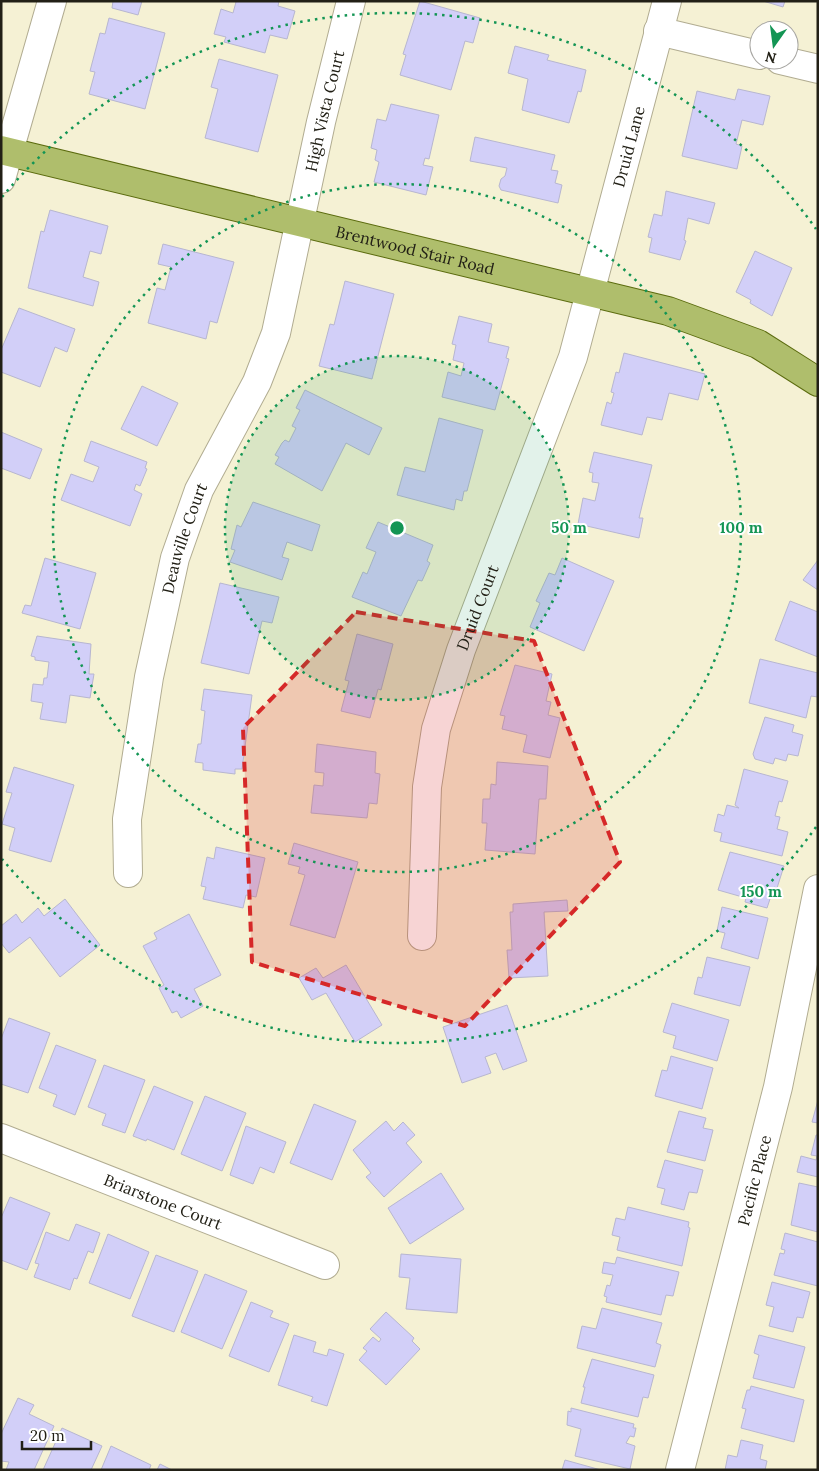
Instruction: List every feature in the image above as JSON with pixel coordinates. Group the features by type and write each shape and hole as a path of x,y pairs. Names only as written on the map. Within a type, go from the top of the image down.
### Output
{"main road":[{"name":"Brentwood Stair Road","path":"5,151 668,310 758,344 818,382"}],"street":[{"path":"1,179 5,151 52,1"},
{"name":"High Vista Court","path":"300,221 321,122 351,1"},
{"name":"Druid Lane","path":"589,291 667,1"},
{"path":"658,31 749,53"},
{"path":"799,64 818,69"},
{"name":"Deauville Court","path":"128,873 127,819 149,678 175,558 199,490 257,382 276,333 300,221"},
{"name":"Druid Court","path":"422,936 427,787 436,729 462,650 573,358 589,291"},
{"name":"Pacific Place","path":"680,1470 778,1087 818,889"},
{"name":"Briarstone Court","path":"1,1138 325,1265"}],"highlighted area":[{"path":"356,612 534,641 620,862 465,1026 252,962 243,728"}],"building":[{"path":"113,1 142,1 138,15 112,8"},
{"path":"234,1 279,1 278,6 295,11 287,39 270,35 265,53 224,42 226,37 214,34 221,9 233,13 236,2"},
{"path":"420,1 480,18 473,43 465,41 451,90 400,75 406,55 403,54"},
{"path":"763,1 785,1 783,7"},
{"path":"109,18 165,33 145,109 89,94 95,72 90,71 100,33 105,34"},
{"path":"515,46 549,55 547,60 586,70 581,92 578,91 569,123 522,110 528,79 508,73"},
{"path":"219,59 278,75 258,152 205,138 218,89 211,87"},
{"path":"738,89 770,96 763,125 742,120 736,144 742,146 737,169 682,156 697,91 735,100"},
{"path":"391,104 439,115 429,159 425,158 423,165 433,167 426,195 374,182 379,162 375,160 377,150 371,148 377,119 386,121"},
{"path":"475,137 555,155 551,170 558,171 555,183 562,185 558,203 501,190 499,186 507,168 470,161"},
{"path":"666,191 715,203 709,224 688,218 684,240 686,241 680,260 649,252 652,238 648,237 654,214 662,216"},
{"path":"50,210 108,226 101,254 90,251 83,277 99,282 93,306 28,288 41,231 44,232"},
{"path":"163,244 234,262 217,323 210,321 206,339 148,323 157,288 165,290 171,267 158,264"},
{"path":"755,251 792,268 772,316 750,303 751,300 736,292"},
{"path":"345,281 394,294 372,379 319,366 330,324 334,325"},
{"path":"19,308 75,329 67,352 55,347 40,387 1,372 1,350"},
{"path":"459,316 492,324 488,342 509,347 506,358 509,359 495,410 442,397 448,372 461,376 464,363 453,360 456,345 452,344"},
{"path":"624,353 705,374 698,400 669,393 662,420 647,417 642,435 601,425 607,402 611,404 614,393 611,392 616,372 619,373"},
{"path":"142,386 178,403 157,446 121,429"},
{"path":"305,390 382,428 369,455 346,443 322,491 275,464 279,457 275,455 282,443 285,440 289,442 296,428 292,426 300,410 296,408"},
{"path":"439,418 483,430 467,491 464,491 462,501 456,499 454,510 397,495 405,467 425,472"},
{"path":"1,432 42,449 30,479 1,468"},
{"path":"91,441 147,462 145,468 147,469 140,486 136,484 134,490 142,494 130,526 61,500 71,474 93,482 99,467 84,461"},
{"path":"594,452 652,465 639,518 643,518 639,538 578,524 583,498 595,501 599,483 592,482 593,473 589,472"},
{"path":"253,502 320,525 312,551 287,542 282,557 289,559 282,580 230,562 235,550 231,549 237,525 241,527"},
{"path":"378,522 433,545 427,561 430,563 422,581 418,580 401,616 352,597 363,572 367,574 376,552 366,548"},
{"path":"45,558 96,573 80,629 22,613 25,605 31,606"},
{"path":"562,558 614,581 584,651 530,627 540,603 536,601 549,573 555,575"},
{"path":"818,560 818,590 803,580"},
{"path":"220,583 279,597 272,623 262,621 249,674 201,663"},
{"path":"790,601 818,612 818,657 775,640"},
{"path":"357,634 393,644 381,690 378,689 370,718 341,711 349,681 345,680"},
{"path":"37,636 91,644 89,674 94,674 90,698 70,695 66,723 40,719 43,703 31,701 33,684 43,685 44,678 47,678 49,662 35,660 35,657 31,656"},
{"path":"760,659 818,673 818,697 811,696 806,718 749,703"},
{"path":"515,665 552,674 546,701 551,702 548,715 560,718 550,758 523,752 527,735 502,729 505,716 500,715"},
{"path":"204,689 252,695 242,769 235,769 235,774 203,770 203,763 195,762 198,744 201,744 205,711 201,710"},
{"path":"765,717 794,725 792,732 803,735 798,756 788,754 786,761 775,758 773,764 755,759 753,754"},
{"path":"317,744 376,752 375,773 380,774 377,804 369,803 367,818 311,813 314,785 323,786 324,773 315,772"},
{"path":"497,762 548,766 546,799 539,799 535,854 485,850 487,823 482,823 483,799 490,799 491,784 496,785"},
{"path":"14,767 74,785 51,862 9,850 15,828 2,824 12,793 6,792"},
{"path":"744,769 788,781 782,802 779,801 775,816 780,817 777,829 788,832 782,856 720,841 722,833 714,831 718,814 724,816 727,805 739,808 735,805"},
{"path":"294,843 358,862 335,938 290,925 305,875 298,873 300,867 288,864"},
{"path":"216,847 265,858 256,897 246,895 243,908 203,899 206,887 201,886 207,857 214,859"},
{"path":"730,852 784,866 777,888 774,887 767,908 745,902 746,898 718,890"},
{"path":"65,899 100,945 60,977 30,937 9,953 1,943 1,926 16,914 22,923 38,908 44,916"},
{"path":"567,900 568,911 544,912 548,976 509,978 507,950 512,950 510,912 513,912 513,904"},
{"path":"722,907 768,918 758,959 721,948 725,933 717,931"},
{"path":"189,914 221,975 194,989 203,1006 181,1018 177,1011 172,1013 159,988 164,985 143,946 157,939 154,933"},
{"path":"707,957 750,967 740,1006 694,994 698,977 702,978"},
{"path":"346,965 382,1025 355,1042 326,993 312,1000 299,978 316,968 323,978"},
{"path":"672,1003 729,1020 717,1061 673,1048 676,1036 663,1032"},
{"path":"507,1005 527,1061 503,1070 496,1053 485,1057 491,1073 462,1083 443,1027"},
{"path":"9,1018 50,1033 28,1093 1,1084 1,1039"},
{"path":"56,1045 96,1060 75,1115 53,1106 57,1095 39,1088"},
{"path":"671,1056 713,1068 702,1109 655,1096 662,1070 667,1071"},
{"path":"104,1065 145,1080 125,1133 102,1125 106,1114 88,1107"},
{"path":"154,1086 193,1102 174,1150 147,1139 146,1141 133,1136"},
{"path":"205,1096 246,1113 222,1171 181,1154"},
{"path":"818,1100 818,1123 812,1122"},
{"path":"314,1104 356,1121 332,1180 290,1163"},
{"path":"679,1111 706,1118 703,1128 713,1130 705,1161 667,1152"},
{"path":"386,1121 394,1131 403,1122 415,1135 406,1143 422,1162 384,1197 366,1177 371,1173 353,1150"},
{"path":"246,1126 286,1142 274,1173 260,1167 253,1184 230,1175"},
{"path":"816,1135 818,1135 818,1177 797,1172 801,1156 816,1160 817,1156 811,1155"},
{"path":"665,1160 703,1170 697,1193 689,1192 684,1210 661,1204 665,1189 657,1187"},
{"path":"441,1173 464,1209 410,1244 388,1208"},
{"path":"799,1183 818,1187 818,1232 791,1225"},
{"path":"10,1197 50,1213 27,1270 1,1260 1,1218"},
{"path":"628,1207 689,1222 688,1227 690,1228 682,1266 617,1250 620,1237 612,1235 616,1218 625,1220"},
{"path":"76,1224 100,1233 93,1253 88,1251 77,1279 74,1278 70,1290 34,1277 39,1264 35,1263 46,1232 69,1241"},
{"path":"785,1233 818,1242 818,1286 774,1275 780,1253 784,1254 785,1250 781,1249"},
{"path":"108,1234 149,1252 130,1299 89,1283"},
{"path":"401,1254 461,1259 457,1313 406,1309 410,1278 399,1277"},
{"path":"156,1255 198,1271 174,1332 132,1316"},
{"path":"617,1257 679,1272 673,1296 666,1295 661,1315 606,1302 607,1297 604,1296 607,1285 610,1286 613,1275 602,1273 604,1262 615,1264"},
{"path":"205,1274 247,1291 222,1349 181,1332"},
{"path":"772,1282 810,1292 803,1318 797,1317 793,1332 769,1326 774,1307 766,1305"},
{"path":"251,1302 273,1311 270,1317 289,1324 269,1372 229,1356"},
{"path":"602,1308 662,1323 656,1343 661,1345 655,1367 577,1348 582,1326 596,1329"},
{"path":"386,1312 414,1338 412,1341 420,1349 386,1385 359,1360 367,1351 363,1348 373,1337 379,1342 381,1339 370,1329"},
{"path":"294,1335 316,1342 313,1352 327,1356 329,1349 344,1354 327,1406 311,1401 313,1397 278,1385"},
{"path":"759,1335 805,1347 794,1388 753,1378 759,1355 754,1353"},
{"path":"592,1359 654,1375 648,1398 643,1397 638,1417 581,1403 585,1387 583,1387"},
{"path":"751,1386 804,1400 794,1442 741,1428 746,1409 742,1408 747,1390 750,1390"},
{"path":"18,1398 34,1405 29,1414 54,1426 34,1470 6,1470 9,1462 1,1461 1,1434"},
{"path":"571,1408 634,1424 633,1428 636,1428 634,1437 630,1436 626,1443 635,1446 630,1469 575,1456 581,1429 567,1425 568,1411 571,1412"},
{"path":"62,1428 102,1446 91,1470 43,1470"},
{"path":"741,1440 763,1445 760,1459 767,1461 765,1470 725,1470 728,1455 737,1457"},
{"path":"111,1446 151,1465 149,1470 101,1470"},
{"path":"565,1460 601,1470 562,1470"},
{"path":"160,1464 172,1470 157,1470"}]}
